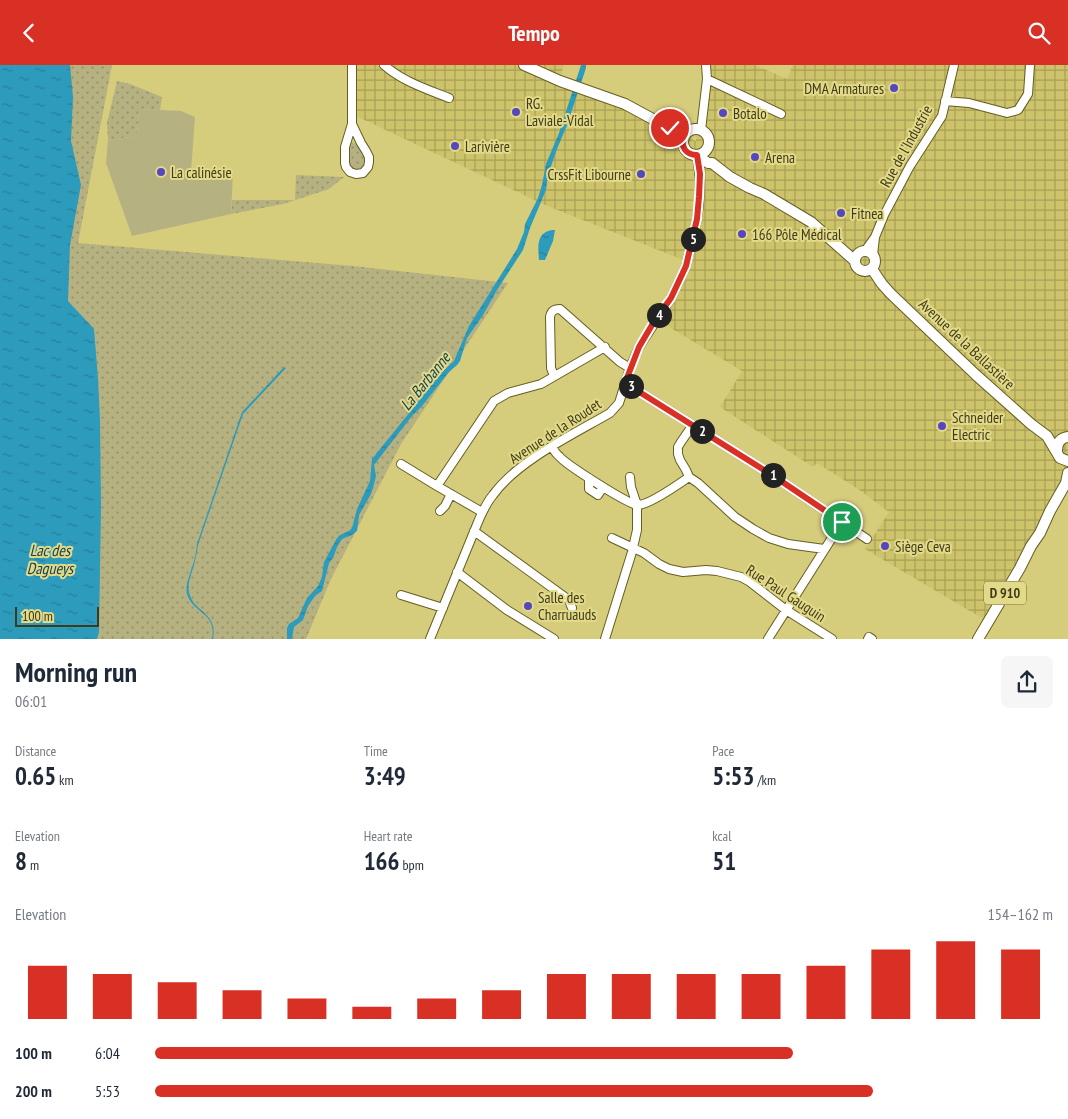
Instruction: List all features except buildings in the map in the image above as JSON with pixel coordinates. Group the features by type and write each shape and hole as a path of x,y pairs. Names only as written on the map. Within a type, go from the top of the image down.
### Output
{"main road":[{"path":"524,65 560,81 625,104 684,136"},
{"path":"691,129 701,130 708,135 709,144 702,153 689,154 684,148 682,140 684,136 691,129"},
{"path":"702,153 710,163 730,177 764,194 811,222 844,252 863,255 876,262 869,271 861,270 856,265 863,255"},
{"name":"Avenue de la Ballastière","path":"872,269 882,284 912,314 976,375 1047,436 1062,457"},
{"path":"1047,436 1066,437"},
{"path":"1062,457 1058,444 1066,437"},
{"name":"D 910","path":"1031,547 1036,531 1063,472 1062,457"},
{"name":"D 910","path":"978,639 1040,533 1066,483 1068,473"}],"street":[{"path":"352,65 352,124 345,147 346,167 350,172 356,174 363,173 368,167 369,157 352,124"},
{"path":"384,65 405,80 449,98"},
{"path":"701,130 707,79 706,65"},
{"name":"Rue de l'Industrie","path":"863,255 875,237 884,215 910,166 942,116 954,65"},
{"path":"946,101 969,103 1007,113 1018,110 1028,94 1030,65"},
{"path":"707,79 781,113"},
{"path":"346,140 354,140 361,143"},
{"name":"Avenue de la Roudet","path":"430,639 474,531 493,494 514,472 610,413 618,403 639,347 671,298 686,266 697,219 700,189 699,169 702,153"},
{"path":"699,169 710,163"},
{"path":"554,376 551,368 550,313 553,310 560,309 620,362 630,368"},
{"path":"437,486 494,401 508,393 541,384 605,347"},
{"path":"625,383 772,475 867,539"},
{"path":"692,425 678,447 680,460 689,477 735,517 769,538 788,544 824,549"},
{"path":"552,447 559,457 589,478 589,489 598,495 603,487 637,505 650,501 689,477"},
{"path":"401,464 482,513"},
{"path":"605,639 637,530 637,505 630,477"},
{"path":"440,511 452,494"},
{"path":"768,639 842,522"},
{"path":"474,531 569,600 572,608"},
{"name":"Rue Paul Gauguin","path":"612,538 644,553 669,569 683,572 717,571 741,577 786,611 832,639"},
{"path":"457,572 507,610 554,639"},
{"path":"401,595 443,608"},
{"path":"868,639 869,637 872,639"}],"shaded area":[{"path":"0,65 112,65 78,243 353,266 508,283 401,444 331,579 306,639 0,639"},
{"path":"353,65 564,65 560,77 696,141 705,65 755,65 787,79 793,65 1068,65 1068,474 992,624 865,549 889,512 858,489 817,463 813,467 720,407 742,371 656,319 670,299 686,261 545,205 356,116"},
{"path":"117,81 130,84 162,97 160,110 139,109 137,136 108,140 107,123"},
{"name":"La calinésie","path":"139,109 181,111 195,117 191,171 233,173 231,214 132,236 106,163 108,140 137,136"},
{"path":"352,142 359,145 366,158 365,167 356,172 348,167 348,144"},
{"path":"296,175 344,177 329,189 283,204 231,214 232,200 295,200"}],"water":[{"name":"Lac des Dagueys","path":"0,65 70,65 73,97 71,141 81,185 70,245 68,301 94,329 100,420 101,506 99,632 97,639 0,639"},
{"path":"581,65 586,65 586,68 548,175 546,190 523,250 467,338 460,361 412,416 374,465 376,476 374,484 371,494 359,515 357,531 342,539 329,563 322,591 315,596 308,606 303,620 294,627 292,639 287,639 287,628 289,624 298,618 307,598 318,586 322,577 324,562 337,538 352,528 357,509 370,481 372,459 443,371 454,361 469,326 517,249 525,224 538,198 546,164 559,133"},
{"path":"555,230 553,241 545,260 539,260 539,241 543,234"},
{"path":"284,367 286,368 243,414 198,545 195,562 189,582 189,592 191,599 209,617 212,623 214,630 212,639 213,630 211,623 194,606 187,594 187,584 195,559 197,544 242,412"}],"place":[{"name":"DMA Armatures","path":"894,88"},
{"name":"RG. Laviale-Vidal","path":"516,112"},
{"name":"Botalo","path":"723,113"},
{"name":"Larivière","path":"455,146"},
{"name":"Arena","path":"755,157"},
{"name":"La calinésie","path":"161,172"},
{"name":"CrssFit Libourne","path":"641,174"},
{"name":"Fitnea","path":"841,213"},
{"name":"166 Pôle Médical","path":"742,234"},
{"name":"Schneider Electric","path":"942,426"},
{"name":"Siège Ceva","path":"885,546"},
{"name":"Salle des Charruauds","path":"528,606"}],"route":[{"path":"670,128 684,136 682,144 689,154 697,155 700,189 697,219 686,266 671,298 639,347 625,383 772,475 842,522"}],"water label":[{"name":"La Barbanne","path":"425,381"}]}
